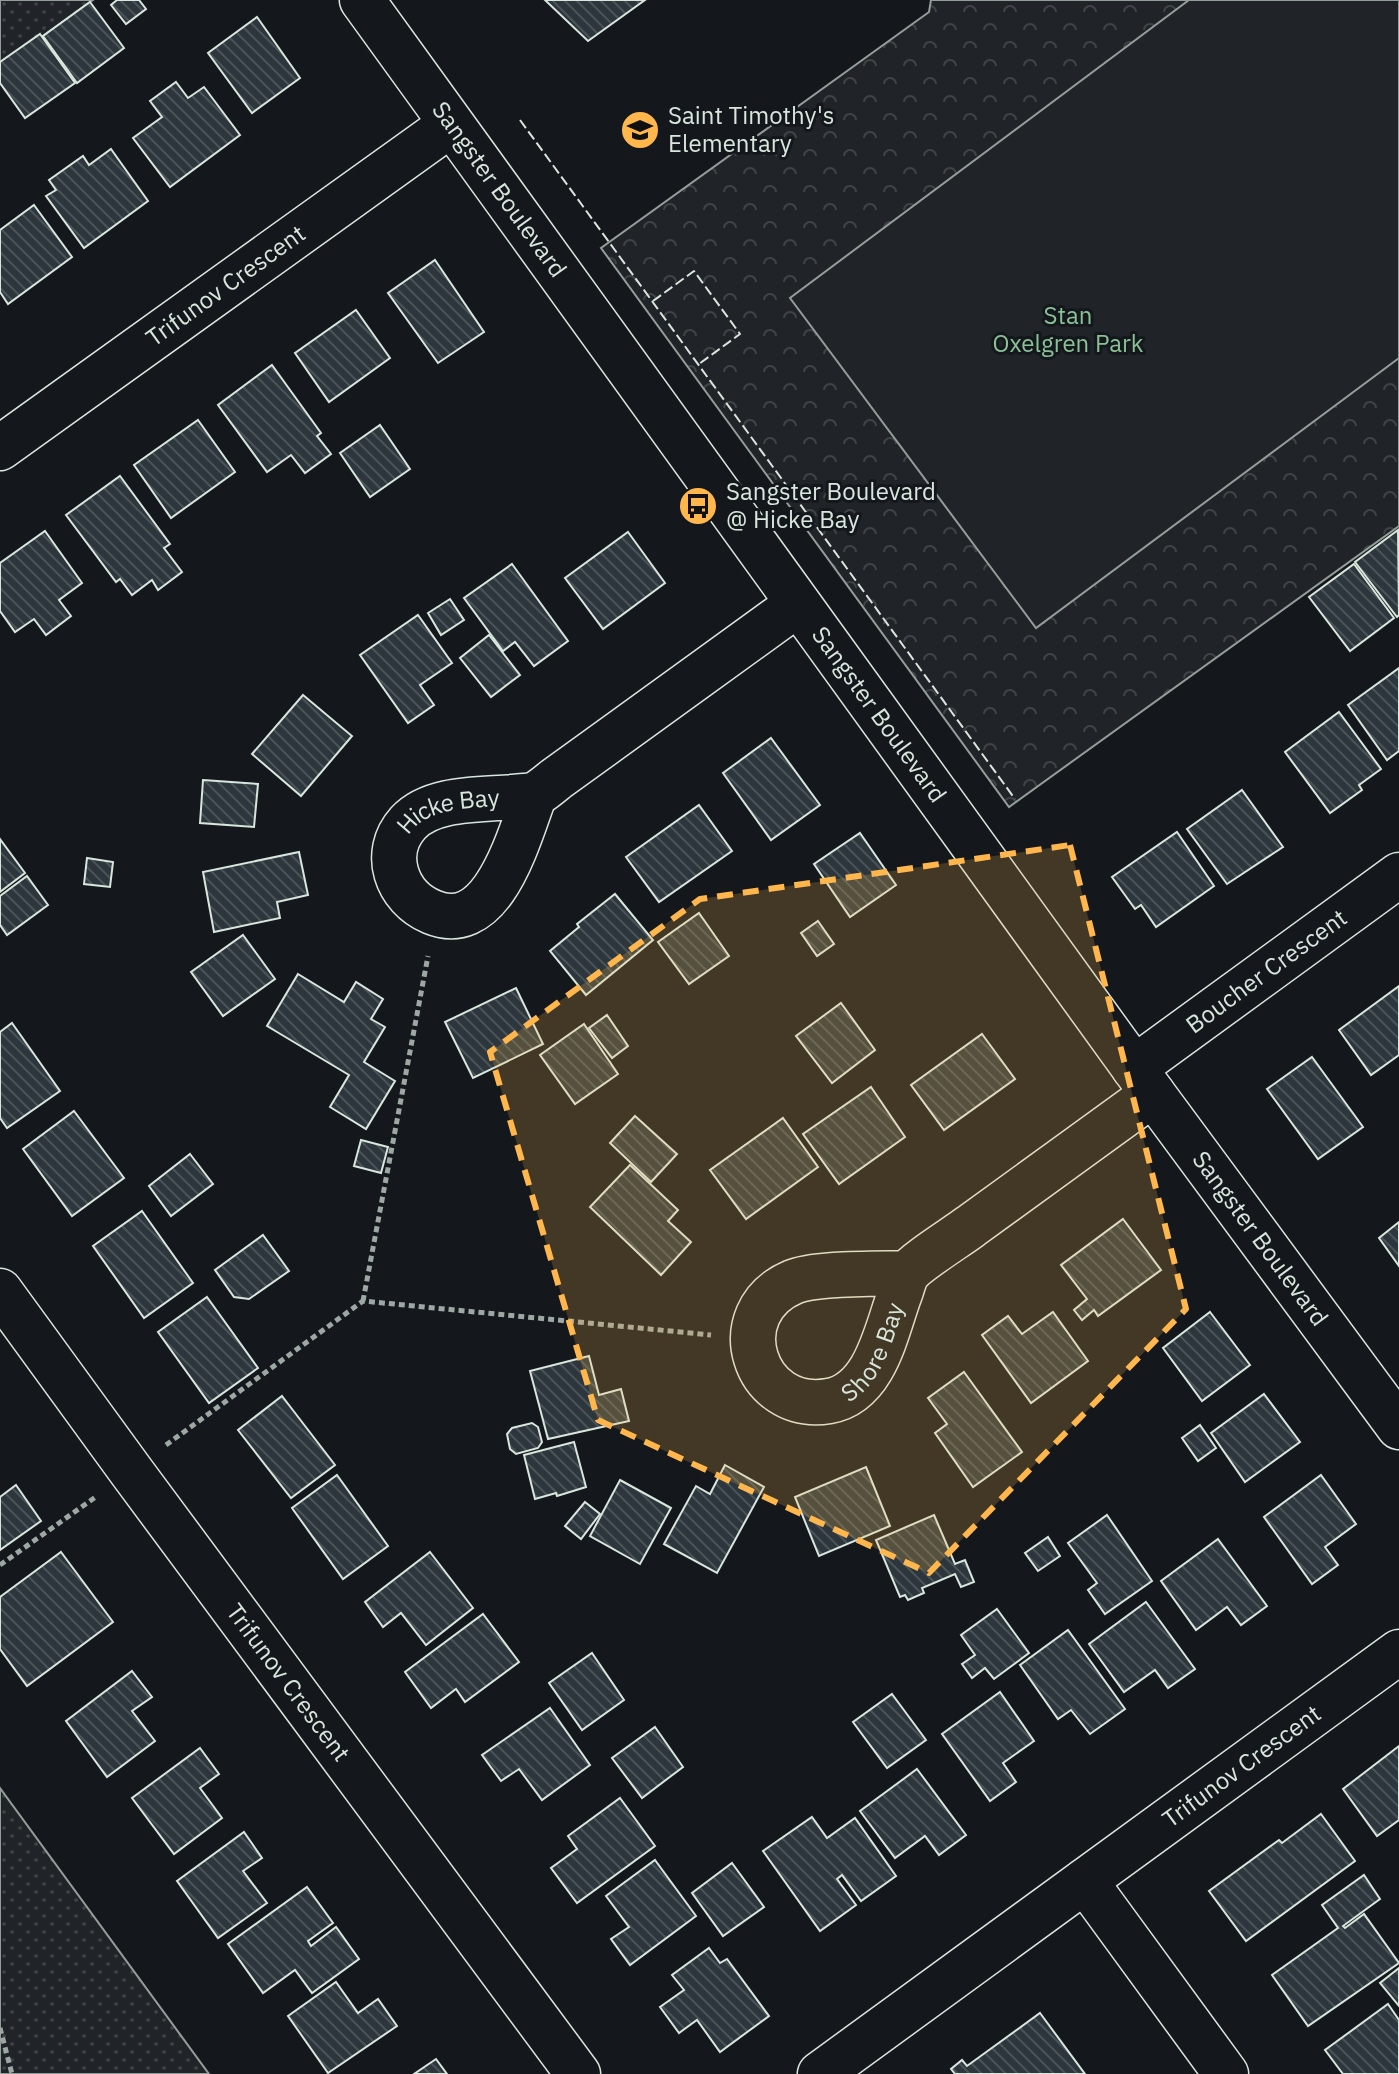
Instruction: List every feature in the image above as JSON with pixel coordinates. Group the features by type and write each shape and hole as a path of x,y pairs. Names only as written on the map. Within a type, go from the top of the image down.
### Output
{"street":[{"name":"Sangster Boulevard","path":"362,0 1143,1081 1399,1427"},
{"name":"Trifunov Crescent","path":"0,448 450,125"},
{"name":"Hicke Bay","path":"535,794 500,882 489,898 474,909 456,915 436,914 419,906 405,893 396,876 393,857 398,838 409,822 424,811 442,805 535,794 798,604"},
{"name":"Boucher Crescent","path":"1143,1081 1399,875"},
{"name":"Shore Bay","path":"908,1273 796,1280 779,1289 765,1303 756,1320 752,1340 764,1377 778,1391 795,1400 815,1403 834,1400 852,1392 866,1378 875,1360 908,1273 1143,1081"},
{"name":"Trifunov Crescent","path":"0,1291 578,2074"},
{"name":"Trifunov Crescent","path":"820,2074 1399,1652"},
{"path":"1085,1881 1226,2074"}],"path":[{"path":"363,1301 436,914"},
{"path":"0,1565 363,1301 752,1340"},
{"path":"0,2028 12,2074"}],"highlighted area":[{"path":"1070,845 1186,1309 929,1573 598,1420 490,1052 700,899"}],"green space":[{"path":"0,0 93,0 0,67"},
{"name":"Stan Oxelgren Park","path":"931,0 1399,0 1399,526 1009,807 601,248 929,12"},
{"path":"1189,0 1399,0 1399,358 1036,628 790,298"},
{"path":"0,1788 209,2074 0,2074"}],"building":[{"path":"117,0 139,0 146,9 126,24 111,5"},
{"path":"545,0 645,0 588,41"},
{"path":"90,2 124,48 77,83 43,36"},
{"path":"257,17 300,78 252,113 208,53"},
{"path":"40,34 75,83 25,118 0,83 0,62"},
{"path":"176,82 188,98 204,87 240,135 170,187 133,138 162,117 150,101"},
{"path":"111,149 148,201 84,248 46,196 56,190 49,180 83,156 89,165"},
{"path":"34,205 72,257 8,304 0,292 0,230"},
{"path":"435,260 484,332 438,363 388,293"},
{"path":"356,310 390,358 329,402 295,353"},
{"path":"272,365 321,433 317,436 331,454 305,473 291,455 267,472 218,405"},
{"path":"198,420 235,472 171,518 134,465"},
{"path":"380,425 410,469 370,497 340,453"},
{"path":"120,476 170,544 164,548 182,572 158,590 152,580 132,595 120,579 116,582 66,515"},
{"path":"1398,530 1399,615 1397,617 1355,562"},
{"path":"45,531 82,583 59,600 71,616 46,635 34,619 15,632 0,611 0,563"},
{"path":"628,532 665,583 603,629 565,578"},
{"path":"512,564 568,641 534,666 515,642 503,651 464,598"},
{"path":"1354,564 1394,618 1350,651 1309,597"},
{"path":"450,599 464,620 441,635 428,613"},
{"path":"418,615 452,663 420,685 434,705 408,723 360,655"},
{"path":"489,635 520,675 491,697 460,658"},
{"path":"1399,668 1399,751 1387,760 1348,705"},
{"path":"303,695 352,736 301,796 252,754"},
{"path":"1339,712 1381,769 1359,785 1362,790 1330,813 1285,752"},
{"path":"771,738 820,805 771,840 723,773"},
{"path":"203,780 258,784 254,827 200,823"},
{"path":"1242,790 1283,847 1227,884 1187,829"},
{"path":"699,805 732,851 659,902 626,857"},
{"path":"1177,832 1214,886 1156,927 1141,905 1135,909 1112,877"},
{"path":"860,833 896,885 850,917 814,864"},
{"path":"0,839 25,873 0,892"},
{"path":"299,852 308,895 277,902 280,918 214,932 203,872"},
{"path":"87,858 113,862 110,887 84,884"},
{"path":"27,876 48,905 7,935 0,925 0,896"},
{"path":"615,894 653,940 586,995 550,951 579,927 577,924"},
{"path":"699,913 729,956 689,984 658,942"},
{"path":"818,921 834,944 817,956 801,933"},
{"path":"243,935 275,979 223,1016 191,972"},
{"path":"298,974 344,1002 356,982 383,999 371,1019 385,1027 364,1062 395,1081 366,1129 330,1107 349,1075 267,1026"},
{"path":"1399,986 1399,1055 1371,1075 1339,1030"},
{"path":"516,988 543,1044 473,1078 445,1022"},
{"path":"841,1003 875,1050 832,1083 796,1036"},
{"path":"607,1015 628,1046 612,1058 589,1028"},
{"path":"12,1023 60,1091 7,1128 0,1118 0,1032"},
{"path":"584,1024 618,1074 575,1104 540,1055"},
{"path":"982,1034 1015,1079 944,1130 911,1085"},
{"path":"1312,1057 1363,1127 1318,1159 1267,1089"},
{"path":"871,1087 905,1137 839,1184 803,1134"},
{"path":"74,1111 124,1178 72,1216 23,1149"},
{"path":"635,1116 677,1154 651,1182 610,1143"},
{"path":"783,1118 818,1167 746,1219 710,1170"},
{"path":"361,1140 388,1147 381,1173 354,1166"},
{"path":"190,1154 213,1184 171,1216 149,1186"},
{"path":"630,1165 678,1210 668,1221 691,1242 661,1275 590,1207"},
{"path":"142,1211 193,1283 144,1318 93,1246"},
{"path":"1123,1219 1161,1270 1098,1316 1094,1310 1082,1320 1074,1310 1087,1299 1061,1265"},
{"path":"1399,1222 1399,1266 1379,1238"},
{"path":"263,1235 289,1271 249,1299 234,1297 215,1270"},
{"path":"207,1297 258,1368 209,1403 158,1332"},
{"path":"1053,1312 1088,1361 1031,1403 982,1335 1008,1316 1022,1334"},
{"path":"1210,1312 1250,1365 1202,1401 1163,1348"},
{"path":"589,1356 599,1395 621,1389 629,1421 548,1439 530,1371"},
{"path":"964,1372 1022,1452 973,1487 935,1433 947,1424 928,1398"},
{"path":"1264,1394 1300,1442 1245,1482 1211,1433"},
{"path":"282,1396 335,1465 291,1498 238,1430"},
{"path":"532,1423 538,1427 542,1442 538,1448 516,1454 510,1449 507,1434 512,1428"},
{"path":"1200,1425 1216,1448 1198,1461 1182,1438"},
{"path":"574,1442 586,1487 535,1499 524,1455"},
{"path":"725,1465 764,1487 717,1573 664,1544 696,1486 710,1494"},
{"path":"866,1467 890,1526 819,1556 795,1497"},
{"path":"337,1475 388,1546 343,1579 292,1508"},
{"path":"1321,1475 1356,1524 1325,1547 1338,1565 1312,1584 1264,1517"},
{"path":"620,1480 671,1508 640,1564 590,1536"},
{"path":"16,1485 41,1521 0,1550 0,1497"},
{"path":"585,1502 600,1514 581,1539 565,1526"},
{"path":"934,1515 955,1564 965,1560 974,1582 961,1587 955,1574 922,1588 924,1593 908,1600 905,1595 900,1597 876,1540"},
{"path":"1107,1515 1152,1581 1105,1614 1088,1590 1097,1583 1068,1543"},
{"path":"1048,1537 1060,1556 1038,1571 1025,1553"},
{"path":"1218,1539 1267,1606 1241,1625 1227,1607 1196,1630 1161,1581"},
{"path":"61,1552 113,1622 27,1686 0,1649 0,1597"},
{"path":"430,1552 473,1608 426,1645 401,1613 383,1627 365,1602"},
{"path":"1146,1602 1195,1669 1168,1688 1155,1670 1124,1692 1089,1644"},
{"path":"997,1609 1029,1653 994,1679 985,1668 972,1678 962,1664 975,1655 961,1635"},
{"path":"483,1614 519,1662 465,1702 456,1689 431,1708 405,1672"},
{"path":"1068,1630 1125,1709 1090,1734 1071,1710 1058,1719 1020,1665"},
{"path":"592,1653 624,1700 582,1730 549,1683"},
{"path":"132,1671 152,1697 132,1711 155,1741 107,1777 66,1721"},
{"path":"1000,1692 1034,1741 1003,1763 1016,1782 990,1801 942,1734"},
{"path":"892,1694 926,1740 887,1768 853,1722"},
{"path":"550,1708 590,1765 542,1800 519,1769 501,1781 482,1755"},
{"path":"655,1727 683,1767 642,1798 612,1758"},
{"path":"1399,1746 1399,1820 1377,1836 1343,1789"},
{"path":"200,1748 219,1774 200,1788 222,1818 174,1854 132,1798"},
{"path":"917,1769 966,1835 939,1855 925,1836 895,1858 860,1811"},
{"path":"620,1798 655,1846 577,1903 551,1868 577,1849 568,1836"},
{"path":"1321,1814 1355,1861 1246,1941 1209,1891"},
{"path":"812,1817 827,1838 855,1818 896,1876 861,1901 842,1875 837,1879 856,1905 820,1931 763,1851"},
{"path":"244,1832 262,1858 243,1871 267,1903 218,1938 177,1881"},
{"path":"655,1860 696,1916 630,1965 611,1939 629,1927 606,1896"},
{"path":"732,1863 764,1907 723,1936 692,1893"},
{"path":"1364,1875 1380,1899 1343,1926 1345,1928 1364,1914 1399,1963 1308,2026 1272,1975 1338,1928 1322,1905"},
{"path":"307,1887 333,1923 308,1941 311,1946 336,1927 359,1959 312,1993 295,1970 263,1993 228,1944"},
{"path":"709,1948 720,1963 727,1959 769,2016 720,2052 697,2020 679,2033 660,2007 684,1990 672,1975"},
{"path":"1399,1968 1399,2006 1380,1983"},
{"path":"336,1982 358,2013 378,1999 397,2026 328,2073 288,2016"},
{"path":"1388,2004 1399,2020 1399,2074 1343,2074 1325,2050"},
{"path":"1040,2013 1085,2074 955,2074 951,2069 962,2060 967,2066"},
{"path":"436,2059 447,2074 414,2074"}],"fence":[{"path":"520,120 1015,799"},
{"path":"653,301 694,271 740,334 699,364"}],"place":[{"name":"Saint Timothy's Elementary","path":"640,130"},
{"name":"Sangster Boulevard @ Hicke Bay","path":"698,506"}]}
